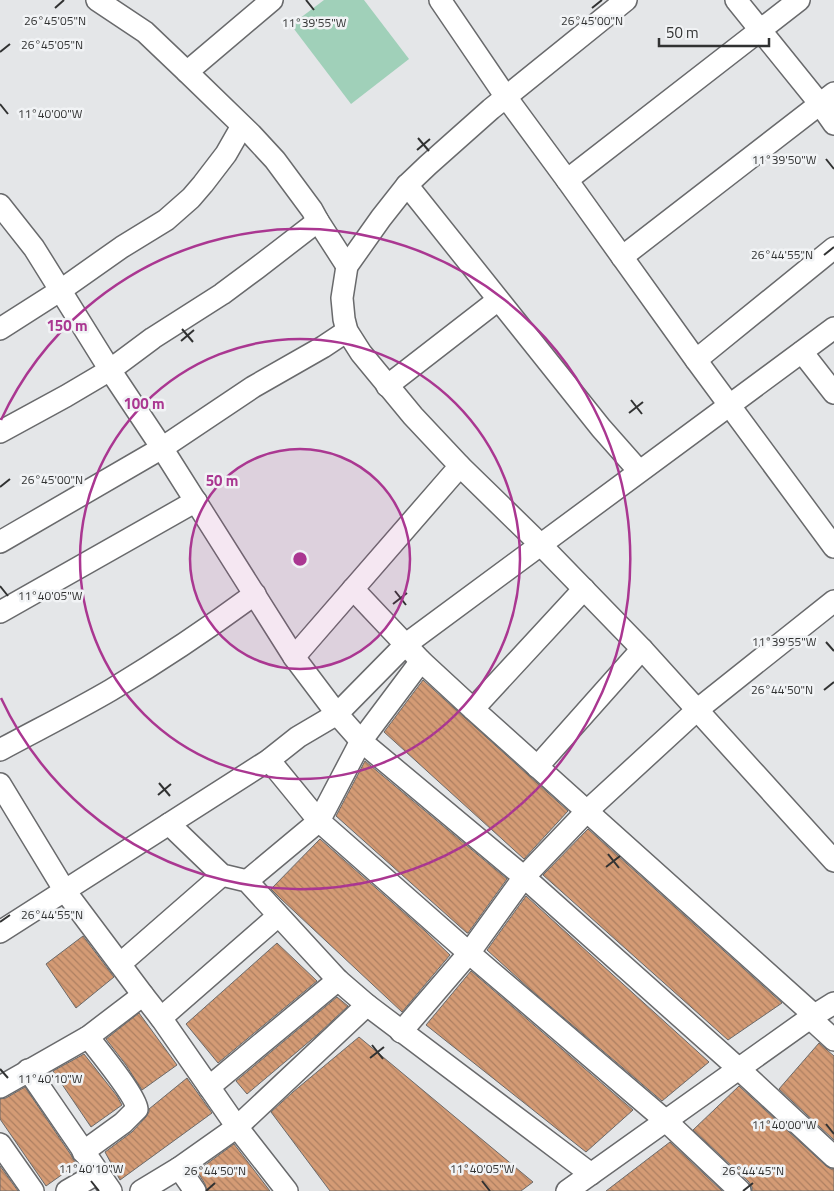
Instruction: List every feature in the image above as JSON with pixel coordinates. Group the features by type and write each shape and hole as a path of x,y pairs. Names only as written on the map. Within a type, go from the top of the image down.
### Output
{"street":[{"path":"97,0 145,32 275,160 312,210 346,266"},
{"path":"187,72 272,0"},
{"path":"440,0 506,97 834,547"},
{"path":"626,0 506,97 428,165 380,218 346,266 342,298 347,331 361,354 413,416 460,466 540,544 642,649 834,861"},
{"path":"736,0 759,30 827,98 834,124"},
{"path":"567,180 799,0"},
{"path":"622,257 827,98"},
{"path":"0,329 61,290 122,247 166,220 191,198 226,154 242,126"},
{"path":"408,185 601,428 639,471"},
{"path":"0,205 34,248 294,657 337,714 361,741 524,877 834,1156"},
{"path":"0,432 110,370 153,338 222,294 318,221"},
{"path":"696,360 834,248"},
{"path":"387,386 498,300"},
{"path":"0,932 269,760 298,737 337,714 405,645 834,328"},
{"path":"0,542 162,448 252,388 347,331"},
{"path":"802,352 834,393"},
{"path":"294,657 460,466"},
{"path":"0,612 196,501"},
{"path":"353,589 421,661 812,1017 834,1040"},
{"path":"473,709 584,589"},
{"path":"0,750 136,675 255,594"},
{"path":"401,1032 469,953 524,877 587,811 697,710 834,601"},
{"path":"537,767 642,649"},
{"path":"247,881 319,821 361,741 421,661"},
{"path":"269,760 319,821 469,953 666,1121 726,1186"},
{"path":"0,784 65,891 161,1018 237,1127 287,1191"},
{"path":"169,824 222,875 247,881 338,980 367,1005 591,1174"},
{"path":"120,964 222,875"},
{"path":"161,1018 278,916"},
{"path":"209,1087 338,980"},
{"path":"0,1087 88,1037 143,995"},
{"path":"567,1191 834,1003"},
{"path":"142,1191 179,1168 237,1127 367,1005"},
{"path":"84,1152 137,1110 136,1103 129,1091 88,1037"},
{"path":"28,1070 111,1191"},
{"path":"0,1144 33,1191"},
{"path":"179,1168 195,1191"},
{"path":"67,1191 98,1173"}],"green space":[{"path":"324,0 364,0 409,59 351,104 291,25"}],"building":[{"path":"423,680 568,811 524,859 384,732"},
{"path":"365,761 507,879 468,933 336,816"},
{"path":"588,829 782,1003 728,1040 543,875"},
{"path":"320,839 450,955 402,1012 271,889"},
{"path":"526,896 709,1062 662,1101 531,990 487,950"},
{"path":"83,936 114,977 76,1008 46,964"},
{"path":"277,943 317,981 218,1063 186,1024"},
{"path":"471,971 633,1110 586,1152 426,1025"},
{"path":"337,997 348,1006 317,1035 247,1094 236,1081"},
{"path":"139,1013 177,1065 142,1090 106,1039"},
{"path":"359,1037 533,1182 521,1191 330,1191 271,1112"},
{"path":"819,1043 834,1056 834,1140 779,1089"},
{"path":"84,1054 122,1105 91,1127 53,1071"},
{"path":"187,1078 212,1113 120,1180 105,1152 132,1132 146,1117 149,1109"},
{"path":"739,1086 826,1166 834,1169 834,1191 752,1191 749,1182 693,1130"},
{"path":"25,1087 77,1164 46,1186 0,1119 0,1099 6,1098"},
{"path":"670,1142 722,1191 606,1191"},
{"path":"234,1144 270,1191 207,1191 197,1171"},
{"path":"0,1166 18,1191 0,1191"}]}
